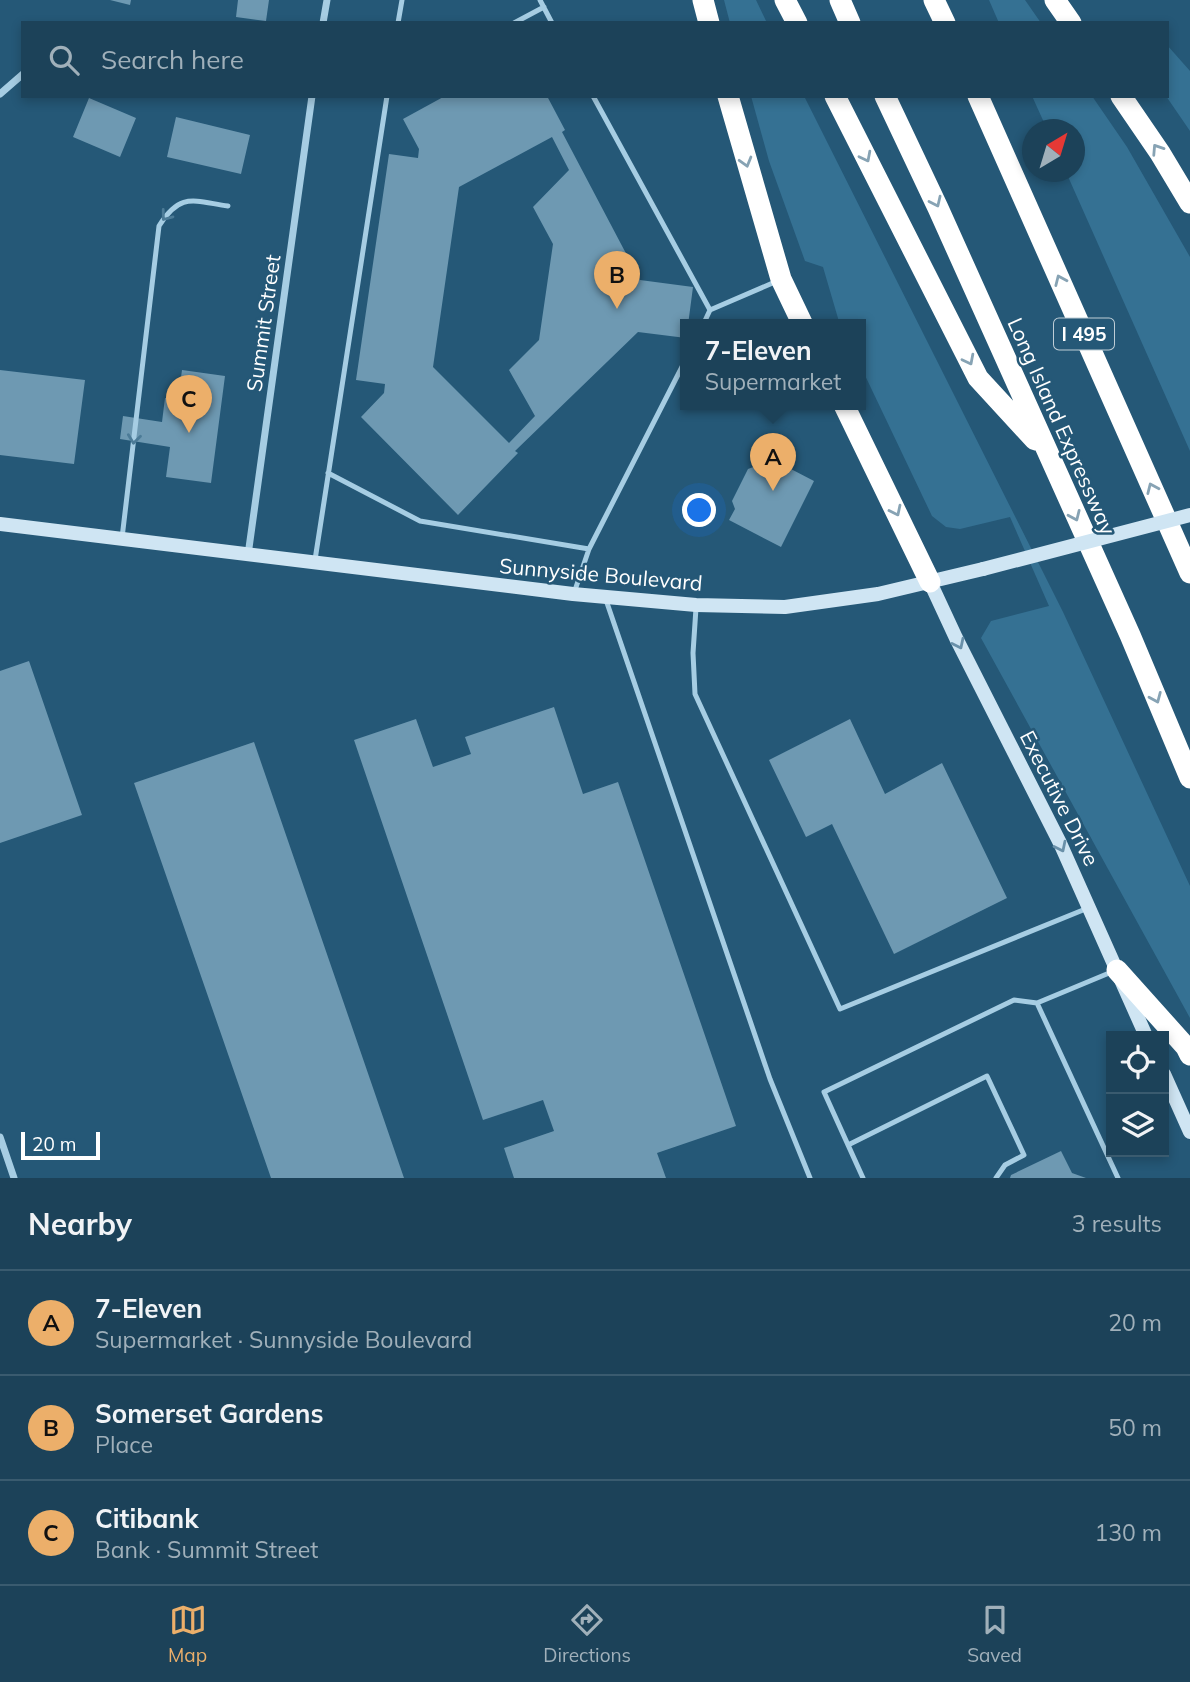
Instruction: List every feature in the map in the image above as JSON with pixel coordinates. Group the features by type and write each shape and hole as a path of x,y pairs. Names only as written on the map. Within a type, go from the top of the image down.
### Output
{"highway":[{"path":"703,0 708,21"},
{"path":"785,0 796,21"},
{"path":"839,0 849,21"},
{"path":"934,0 944,21"},
{"path":"1055,0 1070,21"},
{"path":"729,98 781,279 800,319"},
{"path":"836,98 978,378 1047,454"},
{"name":"Long Island Expressway","path":"887,98 1130,635 1190,778"},
{"name":"I 495","path":"979,98 1190,573"},
{"path":"1122,98 1190,203"},
{"path":"846,410 930,582"},
{"path":"1116,970 1185,1046 1190,1055"}],"main road":[{"name":"Sunnyside Boulevard","path":"0,524 573,594 696,605 785,607 878,594 1190,515"},
{"name":"Executive Drive","path":"930,582 1090,907 1144,1031"},
{"path":"1169,1085 1190,1132"}],"street":[{"path":"323,21 327,0"},
{"path":"0,94 21,76"},
{"name":"Summit Street","path":"248,555 312,98"},
{"path":"0,1138 14,1178"}],"lane":[{"path":"398,21 402,0"},
{"path":"540,0 551,21"},
{"path":"518,21 544,8"},
{"path":"314,564 387,98"},
{"path":"594,98 710,310"},
{"path":"122,540 159,226 170,207 189,201 228,206"},
{"path":"706,319 710,310 781,279"},
{"path":"573,594 589,549 680,369"},
{"path":"328,473 420,520 589,549"},
{"path":"604,597 770,1079 810,1178"},
{"path":"696,605 693,653 695,694 840,1009 1090,907"},
{"path":"863,1178 824,1092 1014,1000 1037,1003 1116,970"},
{"path":"1037,1003 1118,1178"},
{"path":"848,1145 987,1076 1024,1155 1005,1165 996,1178"}],"shaded area":[{"path":"724,0 756,0 766,21 729,21"},
{"path":"989,0 1025,0 1040,21 998,21"},
{"path":"1169,47 1190,71 1190,131 1167,98"},
{"path":"752,98 805,98 1063,612 1190,886 1190,1018 981,638 991,621 1049,606 1010,517 960,529 946,527 932,516 866,377 866,319 838,319 823,267 805,261 769,161"},
{"path":"1033,98 1093,98 1127,147 1190,257 1190,451 1070,182 1085,182 1085,119 1042,119"}],"building":[{"path":"110,0 131,0 130,5"},
{"path":"238,0 269,0 266,21 236,17"},
{"path":"89,98 136,118 120,157 73,137"},
{"path":"441,98 548,98 565,130 562,132 640,280 693,287 689,319 680,319 680,337 638,332 515,451 518,453 458,515 361,417 384,393 385,384 356,380 389,154 418,158 419,149 403,119","holes":["552,137 569,170 533,207 553,244 539,340 509,370 535,416 509,443 433,367 459,187"]},
{"path":"176,117 250,135 241,174 167,157"},
{"path":"0,370 85,380 74,464 0,455"},
{"path":"182,370 225,376 211,483 166,477 170,447 120,439 123,416 162,422 165,398 178,399"},
{"path":"762,454 814,481 781,547 729,520 735,509 732,501 748,469 756,466"},
{"path":"29,661 82,815 0,843 0,671"},
{"path":"554,707 583,794 618,782 736,1126 657,1153 666,1178 514,1178 504,1148 554,1131 543,1100 483,1120 354,740 416,719 433,767 471,754 465,737"},
{"path":"850,719 885,794 942,763 1007,898 894,954 832,824 806,837 769,760"},
{"path":"254,742 404,1178 271,1178 134,783"},
{"path":"1061,1151 1072,1173 1086,1178 1010,1178 1011,1175"}],"place":[{"name":"Somerset Gardens","path":"617,309"},
{"name":"Citibank","path":"189,433"},
{"name":"7-Eleven","path":"773,491"}]}
